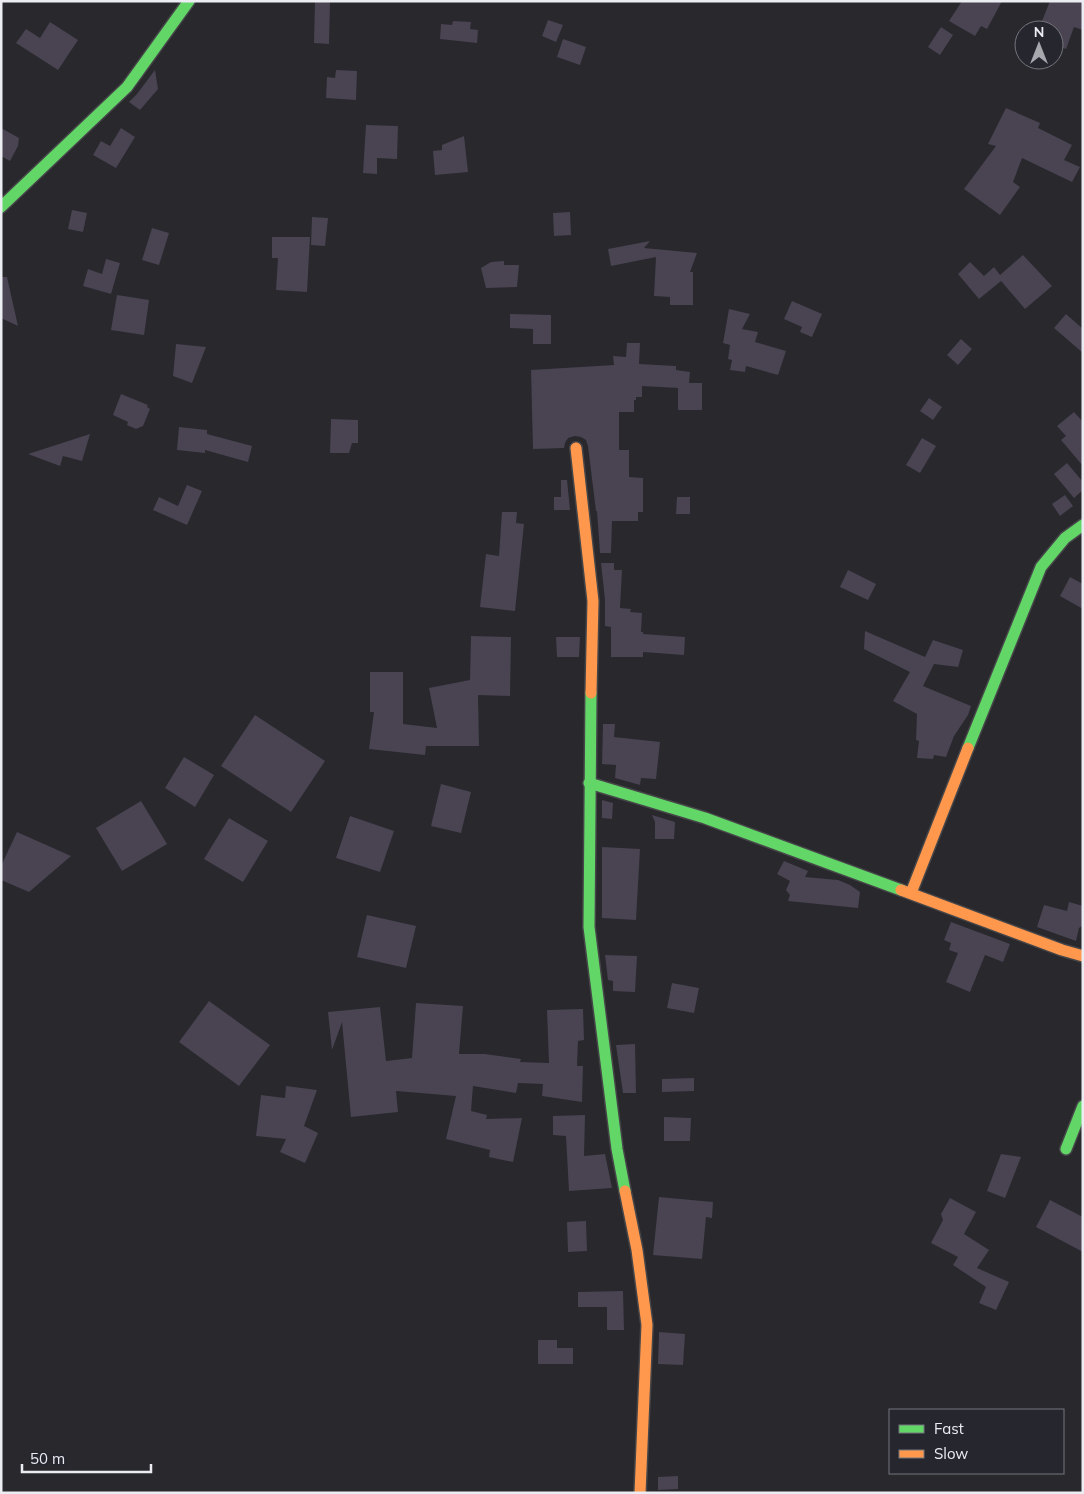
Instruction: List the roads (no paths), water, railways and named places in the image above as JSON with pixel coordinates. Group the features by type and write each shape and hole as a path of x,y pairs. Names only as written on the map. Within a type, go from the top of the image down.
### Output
{"street":[{"path":"1,207 127,87 189,1"},
{"path":"576,448 593,601 589,783 589,927 617,1149 636,1250 647,1325 640,1493"},
{"path":"911,893 1041,567 1065,538 1083,525"},
{"path":"589,783 705,818 1053,947 1083,956"},
{"path":"1066,1149 1083,1106"}]}
